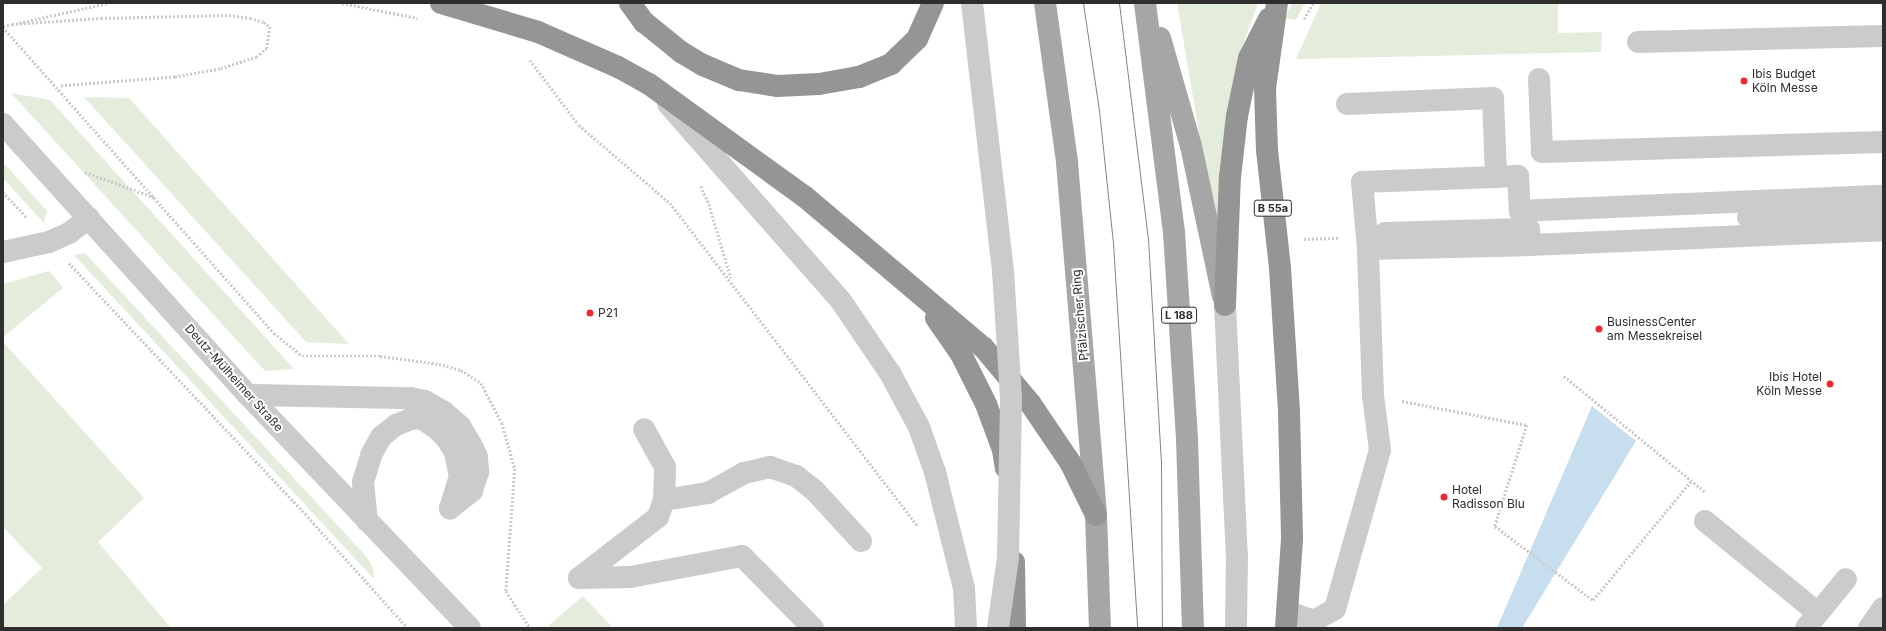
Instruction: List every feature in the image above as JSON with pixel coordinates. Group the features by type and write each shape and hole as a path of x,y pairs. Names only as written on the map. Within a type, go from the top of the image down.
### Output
{"highway":[{"path":"441,3 538,32 618,67 650,84 804,196 983,347 1030,403 1070,462 1096,515"},
{"path":"630,3 644,22 681,52 703,65 732,77 777,86 819,84 859,77 891,64 917,39 933,3"},
{"path":"1225,305 1230,177 1237,116 1249,58 1277,3"},
{"name":"B 55a","path":"1277,3 1265,88 1267,150 1280,268 1289,413 1292,539 1287,620"},
{"path":"918,292 962,354 986,404 1003,450 1013,513 1015,628"}],"main road":[{"name":"Pfälzischer Ring","path":"1044,3 1067,162 1096,515 1100,628"},
{"name":"L 188","path":"1145,3 1174,232 1187,439 1193,628"},
{"path":"1150,3 1191,146 1225,305"}],"street":[{"path":"972,3 1003,272 1011,406 1008,558 998,628"},
{"path":"1638,42 1883,36"},
{"path":"1540,79 1542,152 1883,142"},
{"path":"650,84 726,167 841,301 890,373 919,427 935,472 964,588 966,628"},
{"path":"1347,104 1493,98 1496,177"},
{"name":"Deutz-Mülheimer Straße","path":"3,124 248,395 470,628"},
{"path":"1287,620 1314,621 1335,609 1380,450 1373,395 1368,249 1362,182 1518,176 1520,211 1883,196"},
{"path":"1739,217 1883,212"},
{"path":"3,252 49,242 69,233 89,218"},
{"path":"1385,233 1529,229 1530,245"},
{"path":"1368,249 1530,245 1883,230"},
{"path":"1225,305 1237,556 1236,628"},
{"path":"248,395 412,398 425,401 444,412 460,426 477,457 478,472 472,491 450,508 460,476 455,453 447,439 436,428 421,418 411,418 396,425 381,437 371,455 363,482 367,521"},
{"path":"644,429 665,467 664,500 658,517 578,578 630,576 742,556 813,628"},
{"path":"664,500 708,493 744,473 770,467 796,476 815,491 861,541"},
{"path":"1705,521 1812,620 1846,579"},
{"path":"1868,628 1883,608"}],"path":[{"path":"77,169 156,198 58,86 3,26 108,3"},
{"path":"12,24 101,18 229,15 264,22 270,27 267,48 257,57 220,69 182,75 58,86"},
{"path":"528,58 579,125 670,202 732,280 922,531"},
{"path":"700,183 709,204 732,280"},
{"path":"90,285 408,628"},
{"path":"1373,395 1527,425 1495,526 1593,600 1690,481 1564,376"},
{"path":"526,624 530,628"}],"green space":[{"path":"1177,3 1258,3 1242,47 1220,225 1215,227"},
{"path":"1292,3 1305,3 1296,20 1285,18"},
{"path":"1321,3 1558,3 1558,33 1602,32 1601,52 1296,59"},
{"path":"11,93 50,100 294,369 265,371"},
{"path":"84,97 129,98 349,344 306,342"},
{"path":"3,162 47,211 44,223 3,178"},
{"path":"85,253 366,556 373,568 374,579 74,255"},
{"path":"49,271 63,288 3,337 3,284"},
{"path":"3,342 144,498 98,542 171,628 3,628 3,605 42,568 3,527"},
{"path":"583,596 613,628 546,628"}],"water":[{"path":"1592,406 1636,441 1522,628 1497,628"}],"tram line":[{"path":"1083,3 1099,110 1113,243 1137,628"},
{"path":"1119,3 1148,238 1161,461 1162,628"}],"place":[{"name":"Ibis Budget Köln Messe","path":"1744,81"},
{"name":"P21","path":"590,313"},
{"name":"BusinessCenter am Messekreisel","path":"1599,329"},
{"name":"Ibis Hotel Köln Messe","path":"1830,384"},
{"name":"Hotel Radisson Blu","path":"1444,497"}]}
